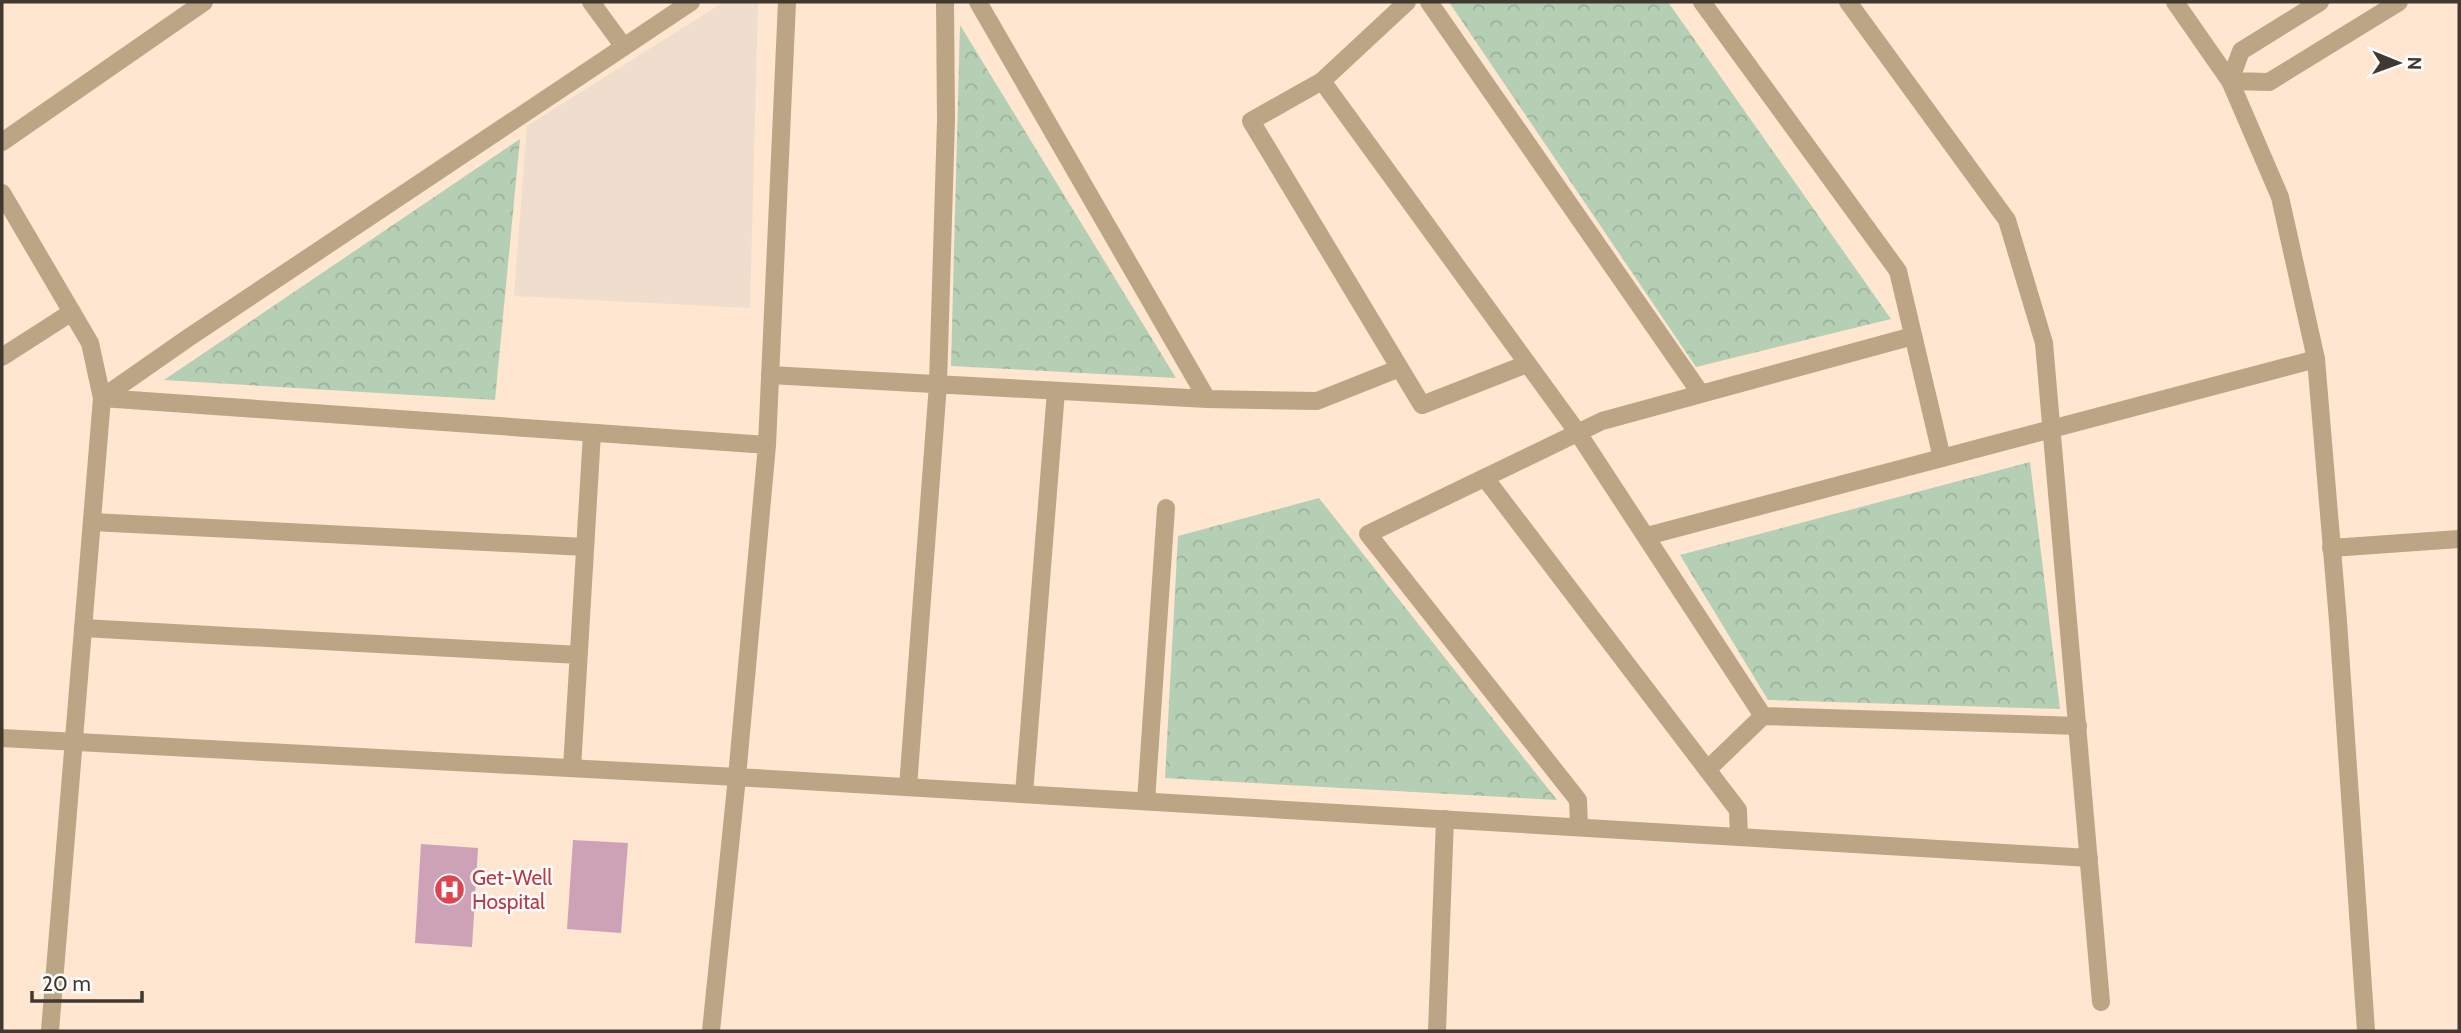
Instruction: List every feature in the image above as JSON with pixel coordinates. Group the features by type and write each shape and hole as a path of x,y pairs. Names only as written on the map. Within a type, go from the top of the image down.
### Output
{"street":[{"path":"2,142 204,2"},
{"path":"591,2 624,47"},
{"path":"102,398 691,2"},
{"path":"711,1031 767,445 787,2"},
{"path":"908,787 937,384 946,120 945,2"},
{"path":"978,2 1207,399"},
{"path":"1407,2 1322,81 1251,121 1422,405 1527,364"},
{"path":"1429,2 1701,394"},
{"path":"1702,2 1898,271 1942,458"},
{"path":"1848,2 2007,220 2044,343 2101,1002"},
{"path":"2175,2 2230,81 2280,197 2316,359 2366,1031"},
{"path":"2230,81 2241,51 2320,2"},
{"path":"2230,81 2269,82 2399,2"},
{"path":"1322,81 1578,433 1763,716"},
{"path":"2,193 90,343 102,398 50,1031"},
{"path":"2,357 72,312"},
{"path":"1579,827 1578,800 1368,534 1602,421 1913,335"},
{"path":"1647,536 2316,359"},
{"path":"770,375 1207,399 1317,401 1400,368"},
{"path":"1024,794 1056,391"},
{"path":"102,398 767,445"},
{"path":"572,768 592,433"},
{"path":"1485,478 1738,810 1739,837"},
{"path":"1146,801 1166,508"},
{"path":"92,522 585,547"},
{"path":"2331,548 2459,539"},
{"path":"83,628 579,655"},
{"path":"1707,770 1763,716 2078,726"},
{"path":"2,738 737,777 2089,858"},
{"path":"1437,1031 1445,819"}],"shaded area":[{"path":"724,2 758,2 750,308 514,296 527,126"}],"green space":[{"path":"1449,2 1668,2 1891,319 1696,367"},
{"path":"960,25 1176,378 951,366"},
{"path":"520,139 495,400 164,380"},
{"path":"2030,462 2060,709 1768,700 1680,555"},
{"path":"1319,498 1557,800 1165,778 1178,536"}],"building":[{"path":"573,840 628,843 621,933 567,929"},
{"path":"421,844 478,848 472,947 415,943"}],"place":[{"name":"Get-Well Hospital","path":"449,890"}]}
